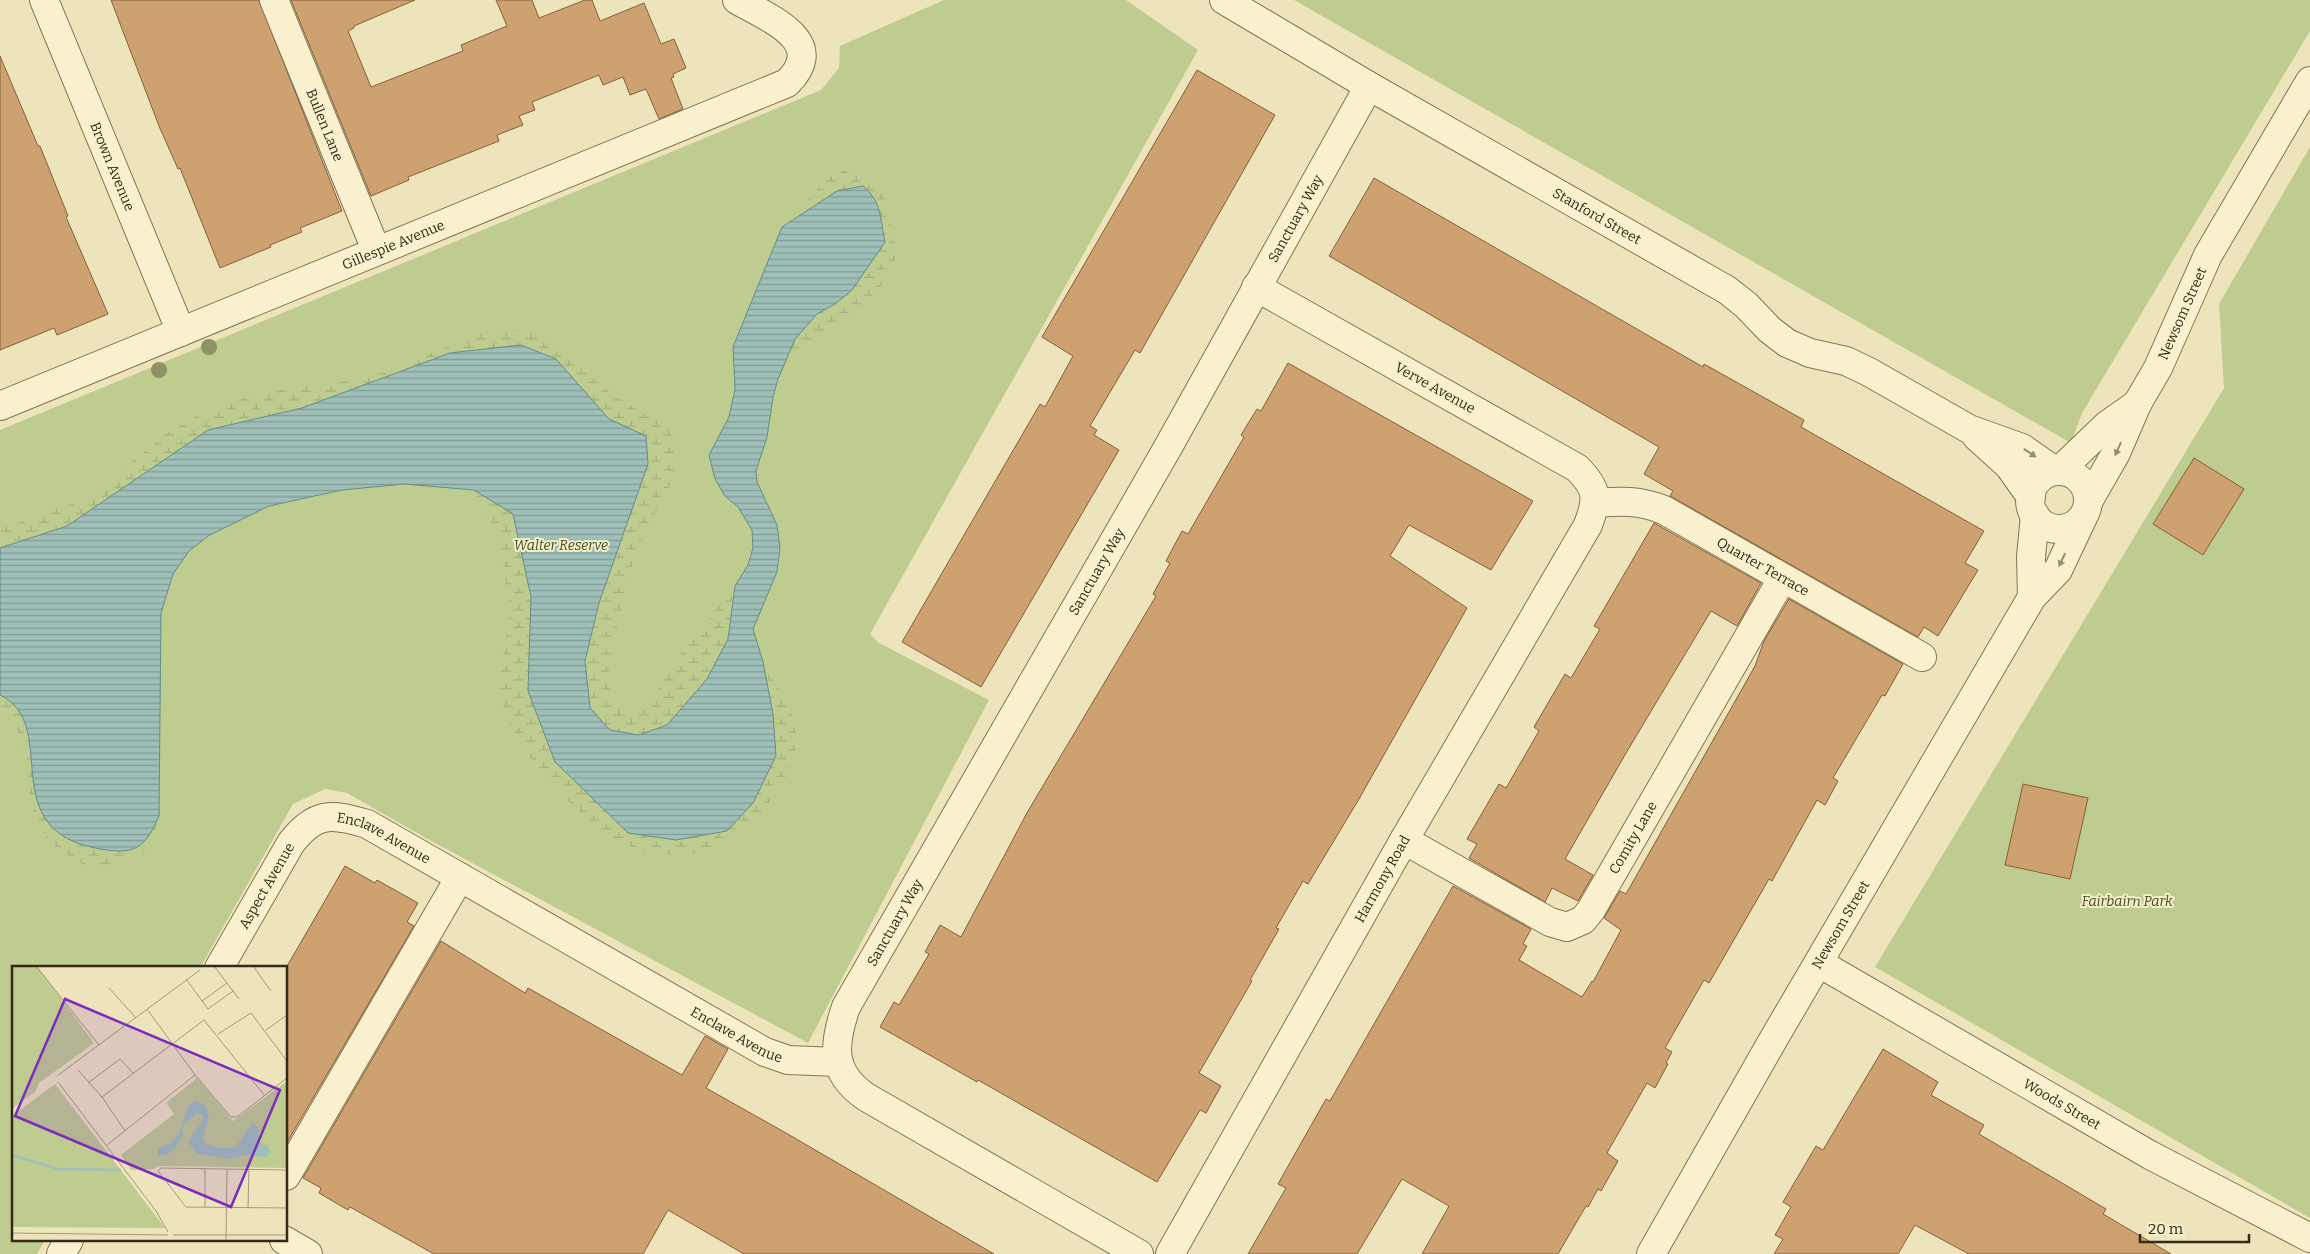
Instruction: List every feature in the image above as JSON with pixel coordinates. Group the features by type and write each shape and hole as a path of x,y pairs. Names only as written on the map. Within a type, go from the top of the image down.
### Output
{"street":[{"name":"Brown Avenue","path":"44,0 181,332"},
{"name":"Bullen Lane","path":"274,0 376,250"},
{"name":"Gillespie Avenue","path":"0,406 376,250 787,83 798,73 802,59 800,44 790,31 737,0"},
{"name":"Stanford Street","path":"1224,0 1368,86 1728,290 1788,344 1810,353 1846,361 1869,372 1969,429 2022,448 2057,471"},
{"name":"Newsom Street","path":"1651,1254 2032,598 2058,570 2086,509 2116,453 2137,404 2158,368 2208,255 2310,81"},
{"name":"Sanctuary Way","path":"838,1062 837,1039 846,1007 1167,449 1368,86"},
{"name":"Verve Avenue","path":"1256,287 1577,468 1593,487 1595,503"},
{"name":"Newsom Street","path":"2057,471 2108,425 2137,404"},
{"name":"Stanford Street","path":"1969,429 2008,466 2033,506"},
{"path":"2032,598 2033,488 2038,480 2046,474 2057,471 2075,475 2088,490 2086,509 2076,524 2058,529 2041,522 2033,506"},
{"name":"Quarter Terrace","path":"1595,503 1626,501 1646,503 1664,510 1782,579 1922,657"},
{"name":"Harmony Road","path":"1170,1254 1404,840 1588,525 1595,503"},
{"name":"Comity Lane","path":"1404,840 1559,926 1567,927 1583,920 1596,902 1782,579"},
{"name":"Enclave Avenue","path":"326,816 342,816 366,824 765,1052 788,1060 838,1062"},
{"name":"Aspect Avenue","path":"220,966 291,843 302,828 326,816"},
{"path":"288,1173 460,877"},
{"name":"Woods Street","path":"1819,963 2150,1155 2310,1238"},
{"path":"838,1062 851,1086 866,1097 1139,1254"},
{"path":"61,1254 68,1242"},
{"path":"287,1242 308,1254"}],"green space":[{"name":"Walter Reserve","path":"944,0 1126,0 1198,50 870,634 879,643 989,700 808,1043 424,837 347,793 325,789 293,804 201,966 12,966 12,1242 44,1242 37,1254 0,1254 0,430 821,90 839,68 840,46"},
{"path":"1294,0 2310,0 2310,31 2082,413 2071,443"},
{"name":"Fairbairn Park","path":"2310,147 2310,1218 1875,967 2224,388 2219,304"},
{"path":"853,167 872,179 882,190 887,204 896,254 894,265 888,276 871,297 839,324 795,353 786,364 778,382 766,441 758,463 756,479 777,524 779,552 775,573 757,616 754,632 760,657 792,714 795,726 796,748 791,766 785,778 768,804 749,827 728,842 706,850 678,854 649,853 618,840 577,809 558,790 539,769 524,748 504,708 501,695 501,669 509,602 501,556 493,526 482,509 462,493 449,488 417,484 332,492 280,504 229,524 206,538 187,554 173,573 167,587 159,632 159,816 151,848 122,862 92,866 80,863 50,841 38,823 31,803 21,741 14,722 0,706 0,529 88,498 170,431 199,415 234,401 271,391 348,381 388,371 478,334 504,329 530,332 570,354 596,381 613,395 666,427 675,437 680,451 673,479 641,540 629,576 611,656 608,680 611,698 618,708 630,713 648,705 670,667 735,586 748,565 753,548 752,530 738,507 725,496 715,479 709,455 729,417 735,395 733,347 782,227 828,178"}],"water":[{"path":"863,186 877,204 885,242 852,290 835,304 817,314 795,339 778,379 773,397 767,437 756,471 757,482 777,525 780,548 777,572 753,629 763,662 773,714 776,756 753,803 727,831 676,840 628,833 555,762 528,691 531,597 513,514 474,490 404,484 342,490 269,506 208,536 189,551 173,574 161,613 159,816 153,829 141,845 121,851 105,850 80,844 56,831 42,813 35,792 26,727 17,709 0,695 0,548 67,526 208,430 302,408 450,353 521,345 556,359 609,419 646,436 648,464 599,603 585,661 590,708 610,730 639,735 667,725 707,679 728,639 735,586 748,565 753,548 752,530 738,507 725,496 715,479 709,455 729,417 735,389 733,347 782,227 837,191"}],"building":[{"path":"111,0 259,0 342,211 300,228 302,232 270,245 271,247 220,268 180,168 178,169 159,126"},
{"path":"291,0 415,0 354,26 354,28 348,31 371,87 463,51 461,45 507,26 496,0 532,0 539,18 585,0 592,0 600,21 644,3 661,44 674,39 686,68 673,74 674,77 671,78 683,109 659,119 646,89 630,95 623,77 603,85 599,75 532,102 535,110 519,116 523,125 497,135 499,141 408,177 409,180 371,196"},
{"path":"0,56 38,146 40,146 68,216 66,217 108,314 57,335 54,328 0,350"},
{"path":"1197,70 1275,115 1140,353 1135,350 1090,426 1097,430 1094,435 1119,450 981,687 902,642 1040,404 1045,407 1073,356 1042,337"},
{"path":"1374,178 1703,367 1704,364 1804,420 1801,427 1984,531 1965,563 1978,570 1938,636 1924,627 1918,637 1670,496 1673,491 1644,474 1659,447 1329,256"},
{"path":"1288,363 1533,501 1491,570 1409,525 1390,556 1467,608 1359,799 1308,884 1303,881 1276,928 1279,929 1250,980 1252,981 1199,1073 1221,1086 1206,1113 1200,1110 1157,1182 978,1080 977,1082 880,1027 894,1002 899,1005 929,954 925,952 940,925 961,937 1028,811 1156,596 1153,594 1170,563 1166,561 1182,531 1188,534 1244,437 1241,435 1257,409 1261,411"},
{"path":"2194,458 2244,489 2203,555 2153,524"},
{"path":"1654,523 1761,583 1737,626 1711,611 1565,859 1593,875 1578,901 1552,888 1545,902 1469,858 1477,844 1467,839 1499,784 1506,788 1539,731 1534,727 1565,674 1571,678 1600,629 1594,626"},
{"path":"1789,599 1903,664 1885,696 1882,695 1833,778 1838,781 1825,805 1817,800 1772,881 1769,879 1709,983 1704,980 1665,1048 1672,1052 1666,1063 1668,1064 1655,1088 1647,1083 1607,1153 1618,1161 1601,1191 1598,1189 1588,1207 1586,1206 1558,1254 1422,1254 1449,1206 1402,1179 1357,1254 1248,1254 1286,1188 1278,1184 1326,1099 1330,1101 1453,886 1531,929 1523,944 1527,946 1519,960 1582,997 1593,982 1621,930 1604,918 1620,891 1626,894 1755,666 1764,641"},
{"path":"2023,784 2088,798 2070,879 2005,865"},
{"path":"345,866 375,883 377,880 418,903 407,922 414,926 288,1141 288,966"},
{"path":"441,941 525,993 528,988 682,1075 705,1036 728,1049 706,1088 994,1254 744,1254 668,1210 643,1254 434,1254 350,1207 348,1210 319,1193 321,1188 303,1178"},
{"path":"1883,1049 1938,1082 1931,1095 1984,1125 1979,1134 2106,1209 2103,1214 2171,1254 1969,1254 1915,1225 1898,1254 1774,1254 1783,1239 1775,1235 1791,1207 1783,1202 1816,1146 1823,1150"}]}
